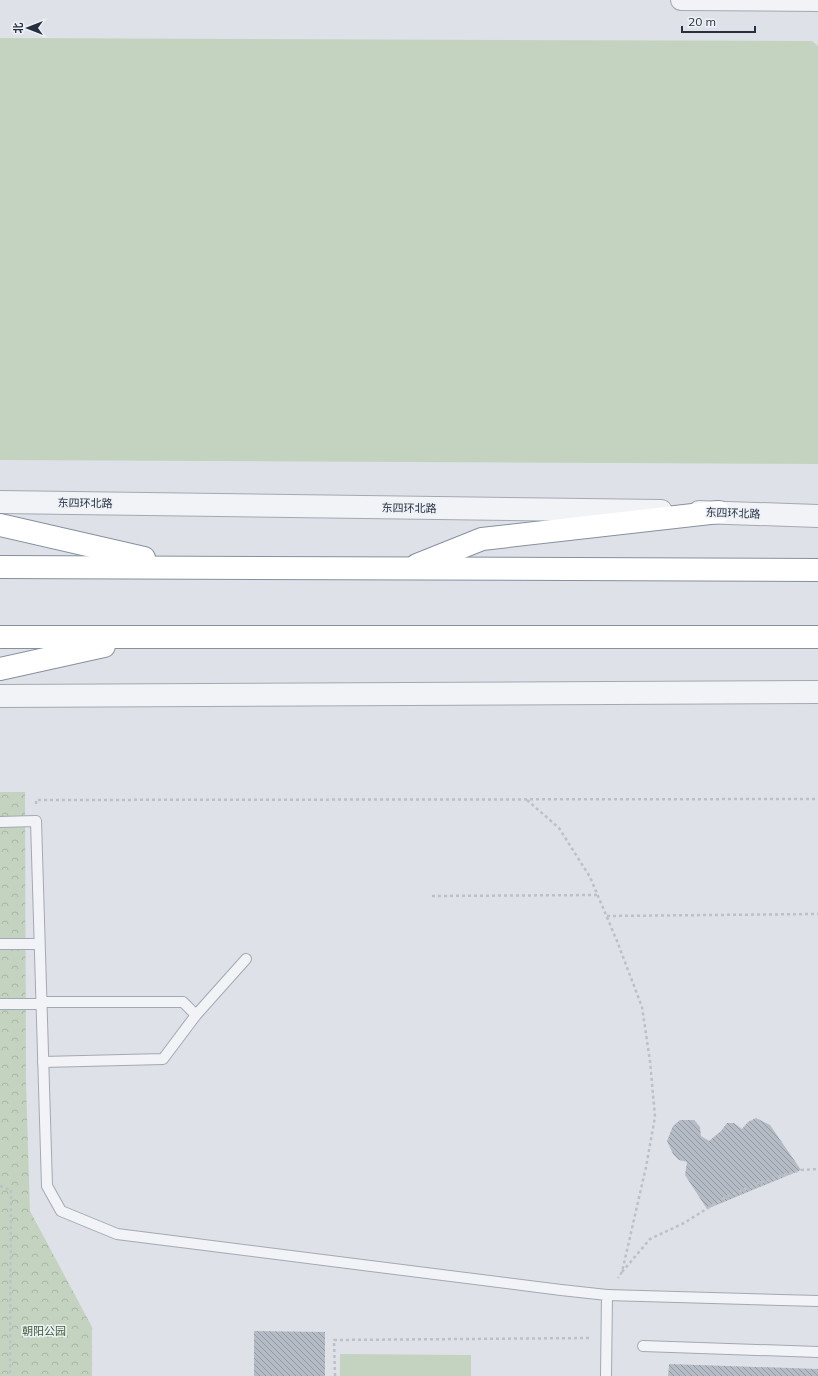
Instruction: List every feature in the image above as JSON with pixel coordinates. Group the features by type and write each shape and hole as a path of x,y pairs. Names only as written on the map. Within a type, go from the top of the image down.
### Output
{"highway":[{"path":"407,569 482,539 719,512"},
{"path":"0,525 182,567"},
{"path":"0,567 818,570"},
{"path":"0,637 818,637"},
{"path":"0,669 144,637"}],"street":[{"path":"681,0 818,1"},
{"name":"东四环北路","path":"0,502 719,512 818,516"},
{"path":"0,696 818,692"}],"lane":[{"path":"0,822 36,821 47,1186 61,1211 117,1234 561,1290 607,1295 818,1301"},
{"path":"0,944 39,944"},
{"path":"43,1062 163,1059 196,1015 246,959"},
{"path":"0,1004 40,1004 41,1002 183,1002 196,1015"},
{"path":"606,1376 607,1295"},
{"path":"643,1346 818,1352"}],"path":[{"path":"36,821 36,800 818,799"},
{"path":"527,800 559,828 590,877 607,916 642,1007 650,1061 655,1117 646,1167 622,1272"},
{"path":"432,896 598,895"},
{"path":"607,916 818,914"},
{"path":"607,1295 622,1272 650,1239 684,1223 724,1198 764,1181 801,1170 818,1169"},
{"path":"0,1186 11,1190 10,1376"},
{"path":"335,1376 334,1340 607,1338"}],"green space":[{"path":"0,38 812,41 818,46 818,464 0,460"},
{"name":"朝阳公园","path":"0,792 25,792 26,1082 30,1211 92,1327 92,1376 0,1376"},
{"path":"340,1354 471,1355 471,1376 340,1376"}],"building":[{"path":"756,1118 770,1125 801,1170 707,1209 685,1175 687,1162 679,1160 673,1154 667,1141 673,1126 680,1120 694,1120 700,1127 701,1136 709,1141 721,1131 727,1123 734,1123 742,1129 748,1122"},
{"path":"254,1331 325,1332 325,1376 254,1376"},
{"path":"669,1364 818,1369 818,1376 668,1376"}]}
